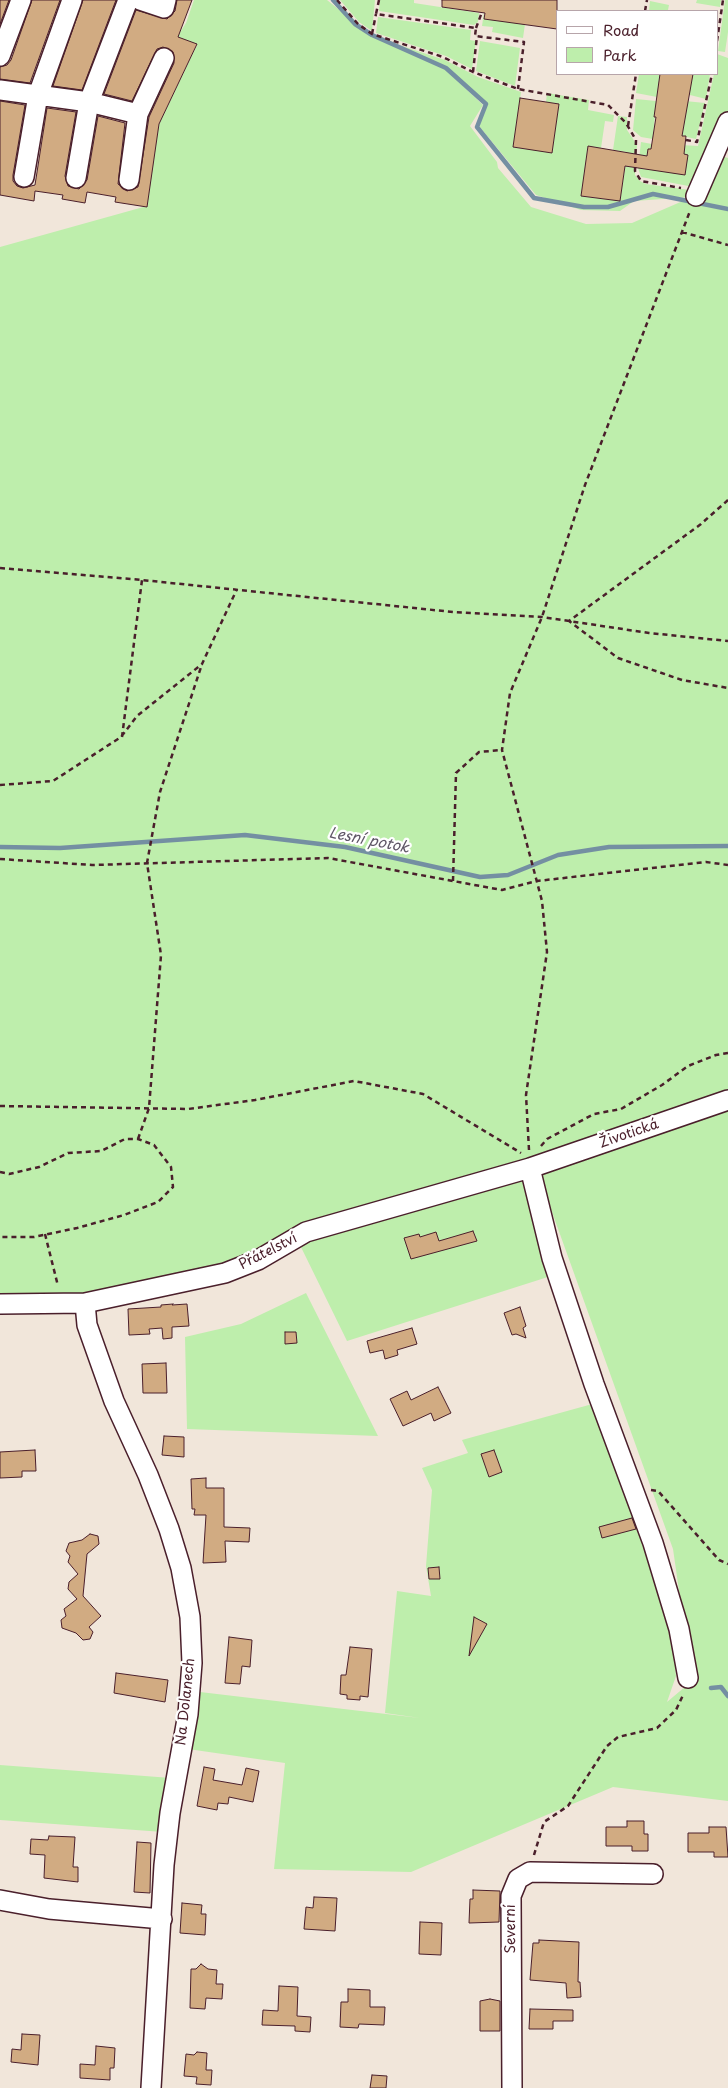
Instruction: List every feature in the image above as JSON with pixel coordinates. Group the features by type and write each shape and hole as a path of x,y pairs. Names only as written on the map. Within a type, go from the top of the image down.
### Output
{"street":[{"path":"0,56 21,0"},
{"path":"24,178 38,95 72,0"},
{"path":"76,178 89,102 128,0"},
{"path":"140,0 164,8 166,0"},
{"path":"129,180 138,114 164,58"},
{"path":"0,90 89,102 138,114"},
{"path":"695,199 728,122"},
{"name":"Životická","path":"532,1160 728,1100"},
{"path":"532,1160 552,1258 594,1384 653,1544 680,1629 688,1678"},
{"name":"Přátelství","path":"0,1304 85,1302 226,1273 258,1260 306,1232 532,1160"},
{"name":"Na Dolanech","path":"85,1302 87,1325 114,1401 148,1475 169,1529 181,1568 190,1617 192,1663 188,1714 170,1813 164,1865 151,2088"},
{"path":"530,1872 653,1874"},
{"name":"Severní","path":"512,2088 511,1896 518,1880 530,1872"},
{"path":"0,1900 49,1909 162,1919"}],"path":[{"path":"0,1106 188,1109 255,1100 354,1081 423,1094 529,1158 526,1095 547,952 542,901 502,750 510,693 542,617 585,485 695,199 641,181 635,171 636,140 628,126 608,105 518,90 473,72 443,57 372,34 358,24 337,0"},
{"path":"372,34 378,0"},
{"path":"718,35 723,0"},
{"path":"473,72 477,36 475,36 476,28 482,12"},
{"path":"376,14 476,28"},
{"path":"477,36 524,42 518,90"},
{"path":"628,126 636,75"},
{"path":"686,140 697,142 712,75"},
{"path":"682,232 728,245"},
{"path":"569,621 701,524 728,500"},
{"path":"0,568 237,589 452,612 542,617 728,641"},
{"path":"122,737 142,580"},
{"path":"138,1139 149,1108 161,955 147,863 160,792 202,664 237,589"},
{"path":"569,621 618,658 682,680 728,688"},
{"path":"0,785 53,781 122,737 137,716 202,664"},
{"path":"453,882 456,773 479,752 502,750"},
{"path":"0,859 92,865 328,858 502,890 537,881 706,862 728,866"},
{"path":"532,1160 547,1139 594,1114 621,1109 662,1085 688,1066 716,1054 728,1053"},
{"path":"0,1172 9,1174 39,1166 68,1153 101,1151 125,1139 138,1139 154,1145 171,1167 173,1187 158,1202 124,1215 45,1234 0,1237"},
{"path":"45,1234 63,1303"},
{"path":"632,1488 658,1491 719,1560 728,1564"},
{"path":"530,1872 544,1822 568,1806 607,1746 618,1736 656,1728 676,1710 688,1686 688,1678"}],"green space":[{"path":"194,0 327,0 373,37 391,43 445,69 483,105 470,126 497,162 498,168 531,207 586,224 632,223 692,197 634,201 620,211 581,210 536,195 479,126 487,104 447,67 396,44 445,60 478,77 521,92 513,147 526,149 526,147 552,153 559,104 546,102 547,93 589,100 588,110 614,115 613,122 605,121 601,148 588,147 581,196 620,201 627,155 626,152 613,150 618,116 627,117 627,130 637,145 635,175 646,184 697,191 718,155 728,158 728,1801 613,1787 411,1872 274,1869 285,1763 188,1749 200,1692 420,1718 385,1713 397,1591 431,1596 426,1566 432,1490 422,1468 468,1453 462,1440 596,1403 647,1543 673,1644 676,1676 667,1702 692,1681 673,1549 533,1159 259,1255 76,1298 0,1301 0,247 147,206 159,124 197,45 177,37 186,23"},
{"path":"340,0 375,0 372,31 359,22"},
{"path":"380,0 414,0 414,3 479,13 478,22 474,25 379,11"},
{"path":"697,0 721,0 720,7 696,3"},
{"path":"725,0 728,0 728,32 725,52 718,51"},
{"path":"650,1 669,5 668,10 649,10"},
{"path":"484,12 484,19 525,24 523,38 492,32 493,27 482,26"},
{"path":"378,17 471,30 470,40 476,41 472,69 446,56 376,33"},
{"path":"480,41 520,48 515,86 476,71"},
{"path":"718,54 728,58 728,113 699,188 641,177 638,168 641,142 652,144 653,150 680,154 681,145 698,146 714,75 718,75"},
{"path":"639,75 660,75 659,83 661,83 657,97 636,93"},
{"path":"689,75 710,75 706,99 686,94"},
{"path":"636,99 656,101 653,139 641,137 633,130"},
{"path":"685,101 705,103 696,139 682,136"},
{"path":"524,1179 551,1276 347,1341 299,1243"},
{"path":"306,1293 378,1436 187,1429 185,1337 241,1324"},
{"path":"0,1765 171,1778 163,1832 0,1820"}],"building":[{"path":"0,0 9,0 0,24"},
{"path":"32,0 60,0 30,83 0,79 0,67 7,65 11,60"},
{"path":"83,0 116,0 82,90 53,86"},
{"path":"177,0 192,0 178,37 197,44 159,124 147,207 115,202 116,197 87,192 85,203 62,199 63,195 35,191 34,201 0,195 0,101 25,105 13,175 13,181 17,186 23,188 35,185 47,108 76,112 65,176 68,186 79,189 87,180 98,116 125,123 118,184 127,191 138,187 149,117 174,63 173,52 163,47 157,49 132,101 104,94 136,10 167,19 175,11"},
{"path":"442,0 557,0 556,29 484,19 485,13 442,7"},
{"path":"660,75 693,75 682,136 686,136 684,154 688,155 685,175 625,166 620,201 581,196 588,146 647,156 648,149 651,149 656,117 654,117"},
{"path":"520,98 559,104 552,153 513,147"},
{"path":"473,1231 477,1241 411,1259 404,1238 419,1234 420,1237 436,1232 439,1241"},
{"path":"187,1304 189,1326 172,1327 172,1338 163,1339 162,1328 149,1329 150,1334 129,1335 128,1309 161,1307 161,1305"},
{"path":"520,1307 526,1326 523,1328 526,1338 516,1334 512,1335 504,1313"},
{"path":"412,1328 417,1344 397,1350 398,1355 385,1359 383,1350 370,1353 367,1341"},
{"path":"285,1332 296,1332 297,1343 285,1344"},
{"path":"166,1363 167,1393 143,1393 142,1364"},
{"path":"438,1387 451,1413 434,1421 431,1413 403,1426 390,1399 407,1391 411,1400"},
{"path":"164,1436 184,1437 184,1457 162,1455"},
{"path":"35,1450 36,1471 22,1471 22,1477 0,1478 0,1452"},
{"path":"494,1450 502,1472 489,1477 481,1454"},
{"path":"206,1478 206,1488 224,1488 224,1527 250,1528 249,1542 225,1541 226,1562 203,1563 206,1515 194,1515 191,1479"},
{"path":"632,1518 636,1529 602,1538 599,1527"},
{"path":"90,1534 98,1536 99,1544 87,1554 83,1596 101,1616 89,1627 93,1632 90,1639 83,1640 76,1633 62,1628 61,1620 66,1616 64,1609 77,1599 68,1589 69,1582 78,1574 68,1562 70,1556 66,1551 69,1543 82,1540"},
{"path":"439,1567 440,1579 429,1579 428,1568"},
{"path":"474,1617 487,1624 469,1656"},
{"path":"229,1637 252,1640 250,1667 242,1666 240,1684 225,1683"},
{"path":"350,1647 372,1649 368,1697 360,1696 360,1700 347,1699 347,1695 340,1694 341,1675 346,1675"},
{"path":"116,1673 168,1680 165,1702 114,1693"},
{"path":"204,1767 215,1769 213,1780 242,1785 246,1768 259,1771 253,1802 229,1797 228,1804 218,1803 217,1810 197,1806"},
{"path":"627,1821 644,1821 644,1834 648,1834 648,1851 632,1851 632,1846 606,1846 606,1827 627,1827"},
{"path":"709,1827 726,1827 728,1857 714,1857 714,1852 688,1852 688,1833 709,1833"},
{"path":"49,1836 75,1837 73,1867 78,1867 78,1882 44,1878 45,1855 30,1854 31,1839 48,1840"},
{"path":"137,1842 151,1843 150,1893 134,1892"},
{"path":"473,1890 500,1891 499,1922 469,1923 470,1899 473,1899"},
{"path":"314,1897 337,1898 335,1931 304,1929 306,1907 313,1908"},
{"path":"182,1903 202,1905 201,1914 206,1914 205,1935 180,1933"},
{"path":"420,1922 442,1923 441,1955 419,1954"},
{"path":"539,1940 579,1942 578,1982 580,1982 581,1997 567,1998 566,1983 530,1980 533,1943 539,1943"},
{"path":"201,1964 208,1969 217,1970 216,1984 223,1984 222,1999 206,1998 205,2009 190,2008 191,1969 196,1969"},
{"path":"279,1986 298,1987 297,2016 311,2017 310,2032 295,2031 295,2026 262,2025 263,2010 278,2011"},
{"path":"348,1989 370,1990 370,2007 385,2007 384,2025 359,2024 358,2028 340,2027 341,2002 348,2002"},
{"path":"490,1999 500,2001 500,2031 480,2031 480,2001"},
{"path":"530,2009 573,2010 573,2021 553,2021 553,2029 529,2029"},
{"path":"22,2034 40,2035 38,2065 11,2062 12,2049 21,2050"},
{"path":"96,2046 115,2048 114,2068 110,2068 110,2080 80,2078 80,2064 95,2065"},
{"path":"197,2052 207,2053 206,2070 212,2070 211,2085 196,2084 197,2077 184,2076 186,2054 194,2055"},
{"path":"372,2075 387,2076 386,2088 370,2088"}],"waterway":[{"path":"333,0 355,24 372,35 446,68 486,104 477,127 534,198 584,207 608,207 653,194 728,209"},
{"name":"Lesní potok","path":"0,847 60,848 245,835 345,847 480,877 508,875 558,855 609,847 728,846"},
{"path":"711,1688 721,1687 728,1696"}]}
